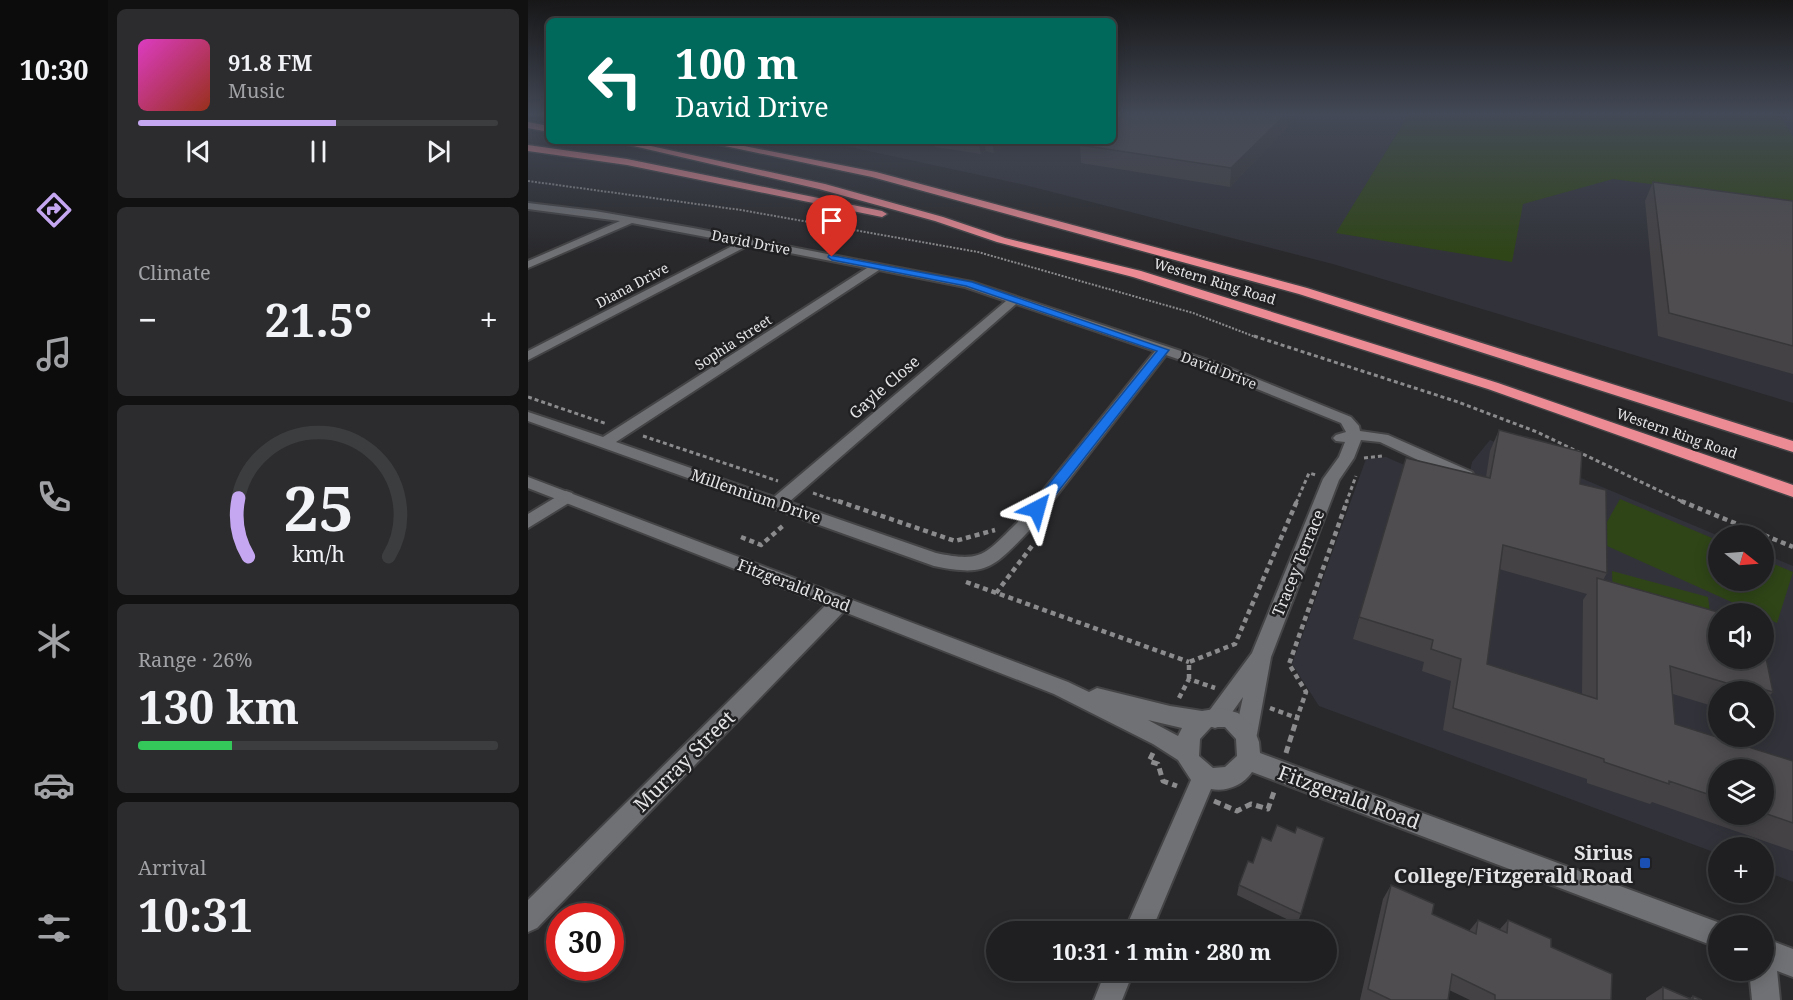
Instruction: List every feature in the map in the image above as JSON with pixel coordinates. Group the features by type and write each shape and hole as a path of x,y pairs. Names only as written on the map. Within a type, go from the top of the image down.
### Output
{"highway":[{"path":"542,161 676,177 711,178"},
{"path":"618,161 711,178 1001,240"},
{"name":"Western Ring Road","path":"706,161 821,186 939,219 1001,240 1137,274 1504,390 1793,491"},
{"name":"Western Ring Road","path":"805,161 873,174 1303,291 1621,390 1793,447"}],"street":[{"name":"David Drive","path":"528,206 631,220 955,281 1015,299 1227,372 1311,407 1350,438"},
{"path":"528,265 631,220"},
{"name":"Diana Drive","path":"528,356 749,241"},
{"name":"Sophia Street","path":"604,443 878,266"},
{"name":"Gayle Close","path":"777,503 1015,299"},
{"name":"Millennium Drive","path":"528,416 934,559 957,564 986,562 1023,527 1164,350"},
{"path":"1350,438 1398,445 1466,476"},
{"name":"Tracey Terrace","path":"1246,734 1261,657 1333,474 1346,458 1350,438"},
{"name":"Fitzgerald Road","path":"528,482 1061,688 1161,737 1186,753"},
{"path":"528,522 566,497"},
{"name":"Murray Street","path":"528,919 840,603"},
{"name":"Tracey Terrace","path":"1209,720 1261,657"},
{"name":"Fitzgerald Road","path":"1061,688 1170,716 1209,720"},
{"path":"1209,720 1233,722 1246,734 1250,742 1249,760 1236,774 1226,778 1205,775 1197,770 1186,753 1189,734 1195,726 1209,720"},
{"name":"Fitzgerald Road","path":"1249,760 1708,931"},
{"path":"1142,921 1205,775"},
{"path":"1774,956 1793,963"},
{"path":"1108,1000 1116,981"},
{"path":"1764,981 1766,1000"}],"path":[{"path":"528,181 741,210 978,252 1022,263 1193,313 1277,345 1458,402 1537,432 1673,498 1793,546"},
{"path":"528,397 955,541 995,530 1002,521"},
{"path":"963,581 1189,662 1235,644 1309,473 1333,474 1353,485"},
{"path":"741,537 761,545 790,519"},
{"path":"996,593 1039,537"},
{"path":"1189,662 1189,679"}],"shaded area":[{"path":"913,161 1793,161 1793,403 1333,264 1025,185"},
{"path":"1490,440 1708,531 1708,591 1774,591 1774,558 1793,566 1793,882 1774,875 1774,837 1708,837 1708,850 1319,706 1292,664 1366,459 1386,457 1466,492 1472,462"}],"green space":[{"path":"1380,161 1793,161 1793,203 1613,179 1523,204 1512,262 1336,233"},
{"path":"1620,499 1708,536 1708,591 1774,591 1774,564 1793,572 1777,623 1774,622 1774,603 1734,603 1596,541"},
{"path":"1612,571 1708,597 1708,626 1613,599"}],"building":[{"path":"1183,161 1238,161 1231,168"},
{"path":"1653,182 1793,201 1793,346 1669,313"},
{"path":"1499,430 1582,452 1580,484 1606,490 1607,573 1503,545 1487,664 1597,699 1597,578 1708,609 1708,669 1768,669 1771,681 1720,681 1670,666 1675,724 1708,734 1708,747 1748,747 1793,761 1793,823 1774,816 1774,759 1708,759 1708,794 1604,762 1604,759 1453,708 1461,659 1431,649 1433,640 1359,617 1406,458 1490,478"},
{"path":"1277,825 1295,833 1297,827 1324,838 1301,914 1239,885 1248,861 1253,863 1262,837 1271,841"},
{"path":"1391,885 1434,904 1432,914 1476,934 1478,920 1507,933 1508,920 1551,939 1551,947 1612,974 1611,1000 1495,1000 1495,995 1452,974 1448,1000 1391,1000 1368,989"},
{"path":"1663,987 1693,1000 1663,1000"}],"place":[{"name":"Sirius College/Fitzgerald Road","path":"1645,863"}],"route":[{"path":"832,257 968,284 1164,350 1037,509"}]}
